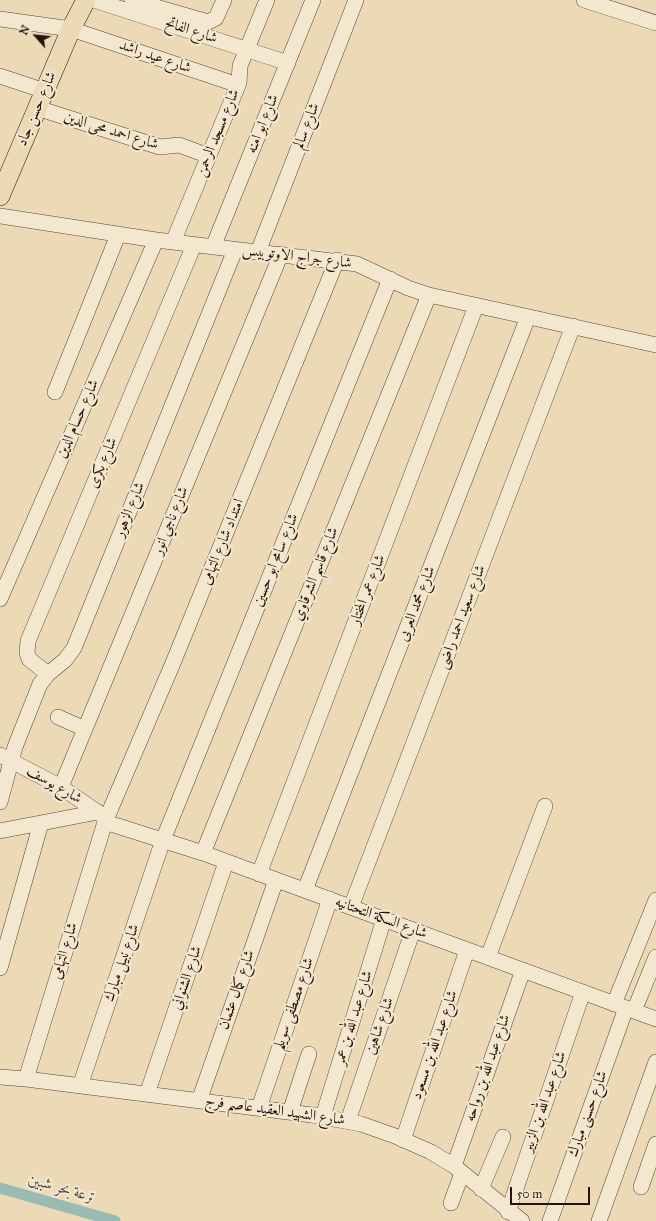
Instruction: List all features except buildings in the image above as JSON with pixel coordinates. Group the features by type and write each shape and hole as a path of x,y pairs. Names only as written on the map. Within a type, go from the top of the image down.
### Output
{"main road":[{"name":"شارع حسن جاد","path":"0,196 71,29 86,0"}],"street":[{"name":"شارع الفاتح","path":"94,0 288,63"},
{"path":"132,0 208,22 216,18 224,0"},
{"name":"شارع مسجد الرحمن","path":"174,242 238,85 240,66 267,0"},
{"name":"شارع ابو امنه","path":"213,247 313,0"},
{"name":"شارع سالم","path":"258,252 356,0"},
{"path":"584,0 656,23"},
{"name":"شارع عيد راشد","path":"0,19 71,29 238,85"},
{"path":"0,76 45,91"},
{"name":"شارع احمد محى الدين","path":"37,108 160,147 179,145 209,156"},
{"name":"شارع جراج الاوتوبيس","path":"0,216 118,235 194,245 337,260 357,264 429,295 656,345"},
{"path":"55,392 118,235"},
{"name":"شارع حسام الدين","path":"0,598 156,240"},
{"name":"شارع بكرى","path":"48,674 29,659 27,653 28,641 194,245"},
{"name":"شارع الزهور","path":"0,802 6,758 18,739 40,684 48,674 65,660 74,648 235,250"},
{"name":"شارع ناجي انور","path":"62,787 281,254"},
{"name":"امتداد شارع التهامى","path":"103,817 174,663 337,260"},
{"name":"شارع سامح ابو حسين","path":"163,840 390,279"},
{"name":"شارع قاسم الشرقاوي","path":"203,853 429,295"},
{"name":"شارع عمر المختار","path":"259,874 476,306"},
{"name":"شارع محمد العربى","path":"305,890 528,317"},
{"name":"شارع سعيد احمد راضى","path":"351,907 573,326"},
{"path":"58,717 85,729"},
{"name":"شارع يوسف","path":"6,758 62,787 103,817"},
{"path":"488,958 545,806"},
{"path":"0,831 41,823 103,817"},
{"name":"شارع السكة التحتانيه","path":"103,817 656,1019"},
{"name":"شارع التهامى","path":"26,1079 103,817"},
{"path":"0,968 41,823"},
{"name":"شارع نبيل مبارك","path":"80,1086 163,840"},
{"name":"شارع الشنواني","path":"147,1094 226,862"},
{"name":"شارع كمال عثمان","path":"199,1101 276,880"},
{"name":"شارع مصطفى سويلم","path":"259,1108 330,900"},
{"path":"625,1007 656,900"},
{"name":"شارع عبد الله بن عمر","path":"323,1116 384,919"},
{"name":"شارع شاهين","path":"348,1121 413,930"},
{"name":"شارع عبد الله بن مسعود","path":"403,1140 467,950"},
{"path":"625,1007 656,957"},
{"name":"شارع عبد الله بن رواحه","path":"451,1203 458,1170 523,970"},
{"name":"شارع عبد الله بن الزبير","path":"508,1212 583,992"},
{"name":"شارع حسنى مبارك","path":"550,1221 625,1007"},
{"path":"290,1112 309,1054"},
{"path":"599,1221 656,1062"},
{"name":"شارع الشهيد العقيد عاصم فرج","path":"0,1077 323,1116 348,1121 378,1130 430,1152 458,1170 508,1212 522,1221"},
{"path":"481,1189 503,1137"},
{"path":"641,1187 656,1144"}],"waterway":[{"name":"ترعة بحر شبين","path":"0,1188 115,1221"}]}
